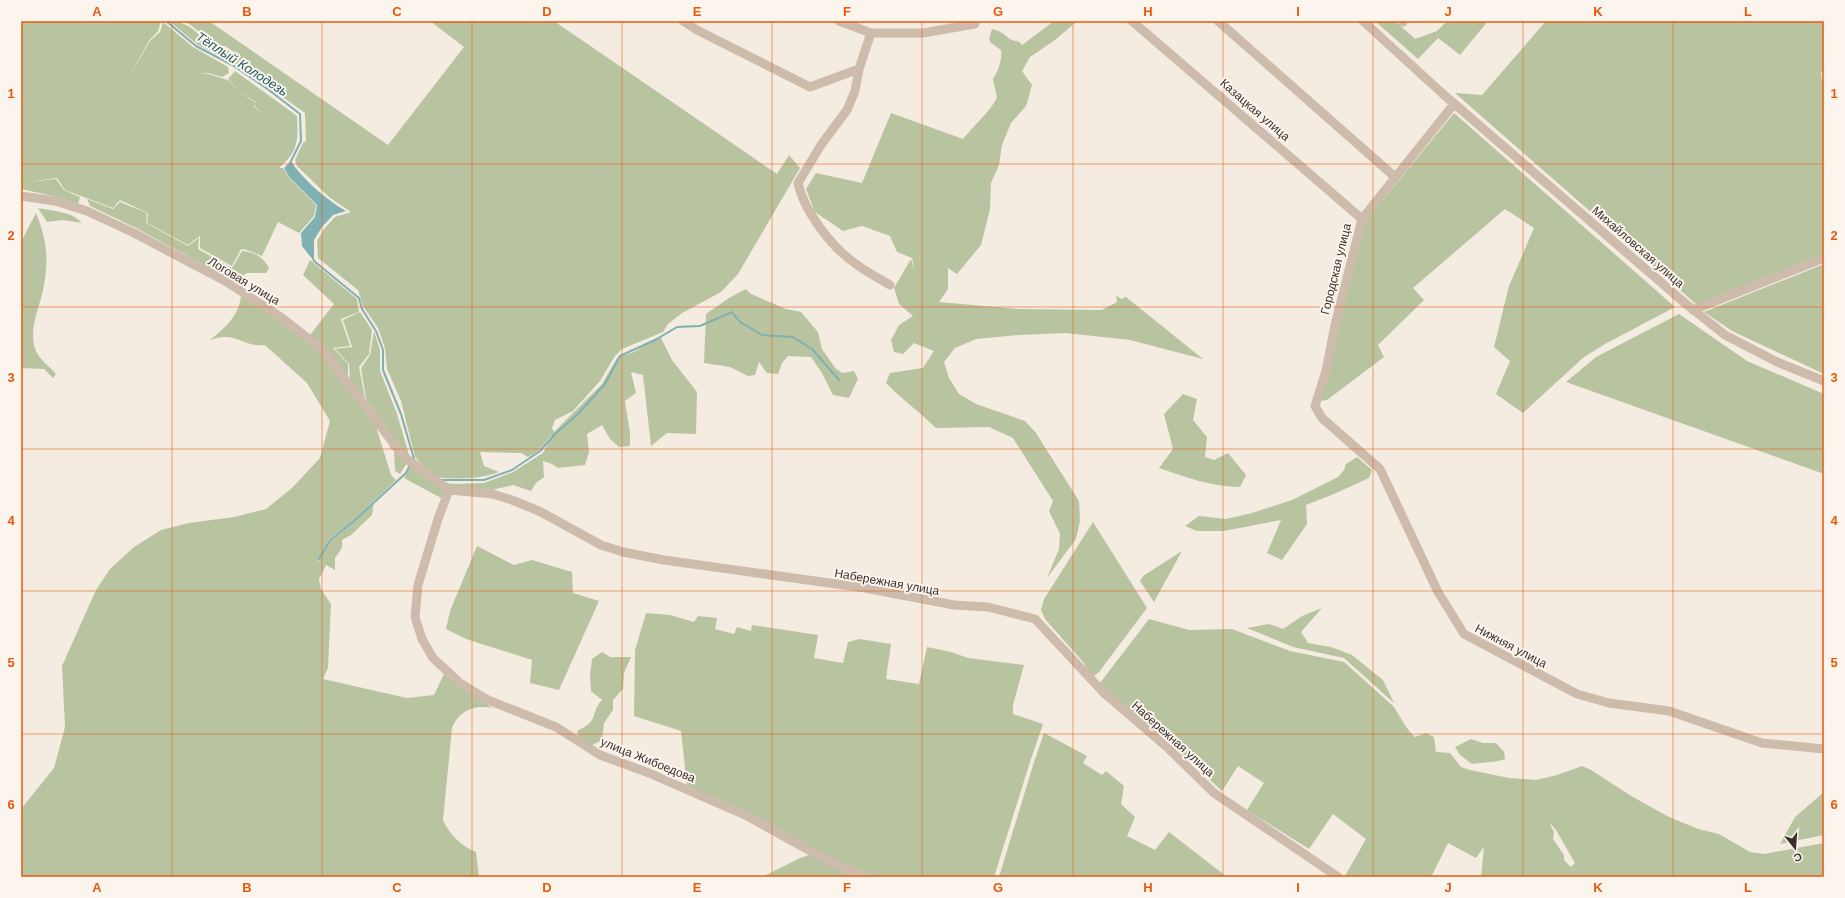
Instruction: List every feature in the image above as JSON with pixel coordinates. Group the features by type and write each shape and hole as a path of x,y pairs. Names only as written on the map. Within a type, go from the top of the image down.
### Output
{"street":[{"path":"683,21 697,30 810,87 859,69"},
{"path":"839,21 871,33 923,33 975,24"},
{"name":"Казацкая улица","path":"1132,21 1362,219"},
{"path":"1218,21 1395,177"},
{"name":"Михайловская улица","path":"1363,21 1454,104 1725,336 1777,362 1824,382"},
{"path":"871,33 859,69 855,91 847,110 821,145 798,183 800,192 813,217 828,238 854,264 890,285"},
{"path":"1362,219 1454,104"},
{"name":"Логовая улица","path":"21,196 55,201 87,211 226,282 282,318 322,348 404,457 446,488"},
{"name":"Городская улица","path":"1335,325 1362,219"},
{"path":"1693,310 1824,258"},
{"name":"Нижняя улица","path":"1335,325 1326,371 1315,406 1322,418 1380,469 1438,592 1464,634 1577,694 1609,703 1669,710 1762,743 1824,749"},
{"name":"улица Жибоедова","path":"446,488 418,585 415,617 422,639 433,658 460,682 488,700 556,727 600,755 649,773 747,816 827,860 866,877"},
{"name":"Набережная улица","path":"446,488 493,494 512,500 541,512 601,545 623,552 664,560 865,588 940,603 988,607 1035,619 1104,694 1167,747 1214,793 1338,877"}],"green space":[{"path":"21,21 161,21 158,31 148,42 128,80 149,42 160,32 163,22 193,47 228,67 229,73 222,77 208,73 200,73 228,80 239,91 228,79 235,71 297,116 296,145 286,162 279,168 283,168 290,179 316,205 314,216 299,233 278,222 262,256 241,249 232,266 200,248 200,236 188,245 147,223 148,213 120,200 113,208 65,190 57,178 27,182 56,179 64,190 80,197 78,204 53,196 21,189"},
{"path":"169,21 182,23 193,29 208,49 224,48 238,57 240,56 225,46 209,47 199,32 184,21 209,21 388,145 464,47 430,21 554,21 777,174 789,155 800,168 738,274 721,292 682,313 668,324 663,332 622,349 615,356 600,381 573,411 555,420 552,428 554,432 602,384 617,358 634,352 660,336 672,360 697,392 696,434 667,433 651,446 643,375 631,372 636,393 625,401 630,433 630,446 619,447 610,439 602,425 587,434 589,452 585,465 558,468 543,461 544,477 536,483 531,491 513,485 487,491 448,492 441,498 404,478 414,461 431,482 455,484 484,483 513,472 543,453 552,435 538,451 528,457 521,453 480,452 484,466 499,472 491,475 466,478 432,477 415,457 401,401 387,369 385,348 378,328 363,306 358,290 318,258 317,241 324,229 335,217 351,212 329,197 297,166 295,160 303,143 306,141 305,113 241,67 198,45"},
{"path":"1054,21 1077,21 1055,40 1030,57 1022,71 1032,85 1026,106 1011,123 1002,145 999,165 991,183 990,209 981,245 957,274 948,268 948,289 939,302 1018,309 1102,310 1117,302 1116,295 1121,299 1126,297 1203,359 1130,340 1066,333 976,339 955,348 944,362 949,378 959,394 976,404 1025,421 1036,433 1079,501 1080,521 1076,539 1047,578 1059,549 1060,534 1049,511 1053,501 1013,438 989,427 936,428 886,383 890,373 923,368 934,351 914,343 903,354 894,352 891,340 899,325 913,316 899,304 894,288 911,259 915,272 912,258 897,252 890,236 862,226 843,231 815,212 806,189 816,173 862,183 891,113 963,139 997,98 993,79 1000,65 1001,50 991,43 989,39 992,29 1000,32 1010,39 1020,42 1022,45"},
{"path":"1375,21 1395,21 1415,39 1437,31 1447,21 1488,21 1460,55 1438,38 1418,59"},
{"path":"1546,21 1824,21 1824,70 1821,73 1822,81 1824,79 1824,254 1697,305 1455,93 1482,95"},
{"path":"1454,113 1675,307 1605,344 1584,357 1523,413 1496,394 1510,361 1494,347 1509,286 1534,228 1505,209 1413,288 1424,300 1378,345 1384,357 1327,400 1320,401 1365,222"},
{"path":"87,199 113,209 120,202 147,213 146,223 188,246 199,238 198,249 232,268 242,251 258,256 269,268 266,273 247,273 234,281 136,228 90,206"},
{"path":"38,208 73,216 82,223 63,220 47,222"},
{"path":"36,213 46,248 46,275 33,335 36,351 56,374 53,378 44,369 21,368 21,242"},
{"path":"310,260 357,299 359,312 341,319 350,346 333,348 348,364 348,379 310,335 334,304 303,275"},
{"path":"1824,264 1824,374 1732,331 1704,312"},
{"path":"746,289 751,294 786,309 801,312 818,332 822,349 836,369 843,373 854,371 858,379 849,398 833,395 822,373 811,357 788,356 782,363 778,374 767,373 759,362 755,375 748,376 730,367 704,363 706,314 729,298"},
{"path":"241,293 298,336 307,340 321,350 374,420 391,475 396,480 354,520 329,539 318,560 318,562 330,541 354,522 374,502 372,515 351,535 342,540 342,548 335,558 335,570 326,565 319,579 321,589 331,604 328,668 323,679 407,698 434,695 444,674 492,708 479,707 468,710 458,717 452,728 443,820 456,839 476,852 479,877 21,877 21,809 54,768 65,727 62,666 96,590 110,569 134,547 161,530 189,523 234,517 266,509 292,488 320,458 330,421 307,383 265,345 251,344 226,337 219,337 210,340 221,331 235,314 240,301"},
{"path":"360,312 372,330 369,354 359,367 365,398 350,380 349,364 335,349 352,347 343,320"},
{"path":"1679,314 1747,361 1824,394 1824,474 1566,382 1596,357"},
{"path":"374,331 380,350 380,371 397,414 410,458 400,474 395,471 394,451 390,448 382,421 366,399 361,368 370,355"},
{"path":"1183,394 1197,399 1193,420 1207,437 1205,457 1214,460 1228,453 1246,475 1240,487 1230,487 1209,483 1159,468 1173,449 1164,414"},
{"path":"1357,457 1372,470 1369,478 1306,505 1307,524 1282,560 1267,553 1281,520 1224,531 1197,531 1185,526 1199,516 1226,519 1252,513 1292,500 1338,477 1344,470 1346,464"},
{"path":"1093,522 1147,608 1099,672 1093,677 1083,662 1045,619 1041,610 1044,599"},
{"path":"477,546 514,565 532,560 572,572 573,593 599,601 559,690 530,683 532,660 466,639 446,629 450,611"},
{"path":"1182,551 1154,602 1140,581 1143,576"},
{"path":"1322,608 1301,632 1308,643 1331,647 1352,655 1383,680 1394,703 1344,658 1293,647 1247,628 1269,624 1283,629 1302,616"},
{"path":"646,613 670,615 694,622 698,616 717,618 715,629 734,634 737,627 751,631 752,625 818,635 814,658 843,663 848,642 860,639 891,644 886,679 919,684 927,647 951,652 968,658 1024,665 1013,705 1013,714 1043,724 994,877 873,877 823,855 687,786 681,731 634,716 635,650"},
{"path":"1149,619 1189,630 1232,629 1290,651 1344,662 1393,706 1415,737 1426,733 1434,737 1436,752 1450,753 1461,767 1509,778 1536,780 1557,775 1582,766 1667,816 1698,829 1719,834 1750,852 1764,854 1824,843 1824,876 1481,877 1484,847 1476,858 1448,843 1431,877 1348,877 1345,876 1366,839 1333,814 1309,849 1247,810 1264,783 1238,766 1222,791 1170,743 1106,690 1100,683","holes":["1549,822 1556,830 1575,863 1571,867 1564,860 1564,855 1553,839 1554,832"]},
{"path":"602,652 610,657 631,657 624,673 623,689 613,700 613,710 604,723 602,740 592,745 578,737 577,731 592,720 598,705 602,700 591,691 590,675 592,659"},
{"path":"1044,733 1087,756 1083,763 1102,775 1106,771 1124,786 1121,804 1135,817 1127,836 1155,850 1169,832 1227,877 999,877"},
{"path":"1471,739 1483,743 1496,743 1504,752 1505,759 1472,764 1460,755 1455,747"},
{"path":"1824,792 1824,835 1780,844 1795,817"},
{"path":"809,855 855,877 762,877 800,858"}],"water":[{"path":"291,161 316,189 346,211 333,215 322,227 314,240 314,261 302,246 301,233 315,217 317,205 290,178 284,168"}],"waterway":[{"name":"Тёплый Колодезь","path":"166,21 196,46 234,66 300,114 301,141 290,163"},
{"name":"Тёплый Колодезь","path":"313,258 314,261 359,298 362,309 376,331 383,350 383,370 401,414 414,459"},
{"name":"Тёплый Колодезь","path":"441,480 484,480 512,470 540,451 555,434 578,414 605,384 620,356 657,339 677,327 700,326 732,312 740,322 762,335 793,337 812,349 839,380"},
{"path":"319,559 330,540 354,521 406,473 410,465"}]}
